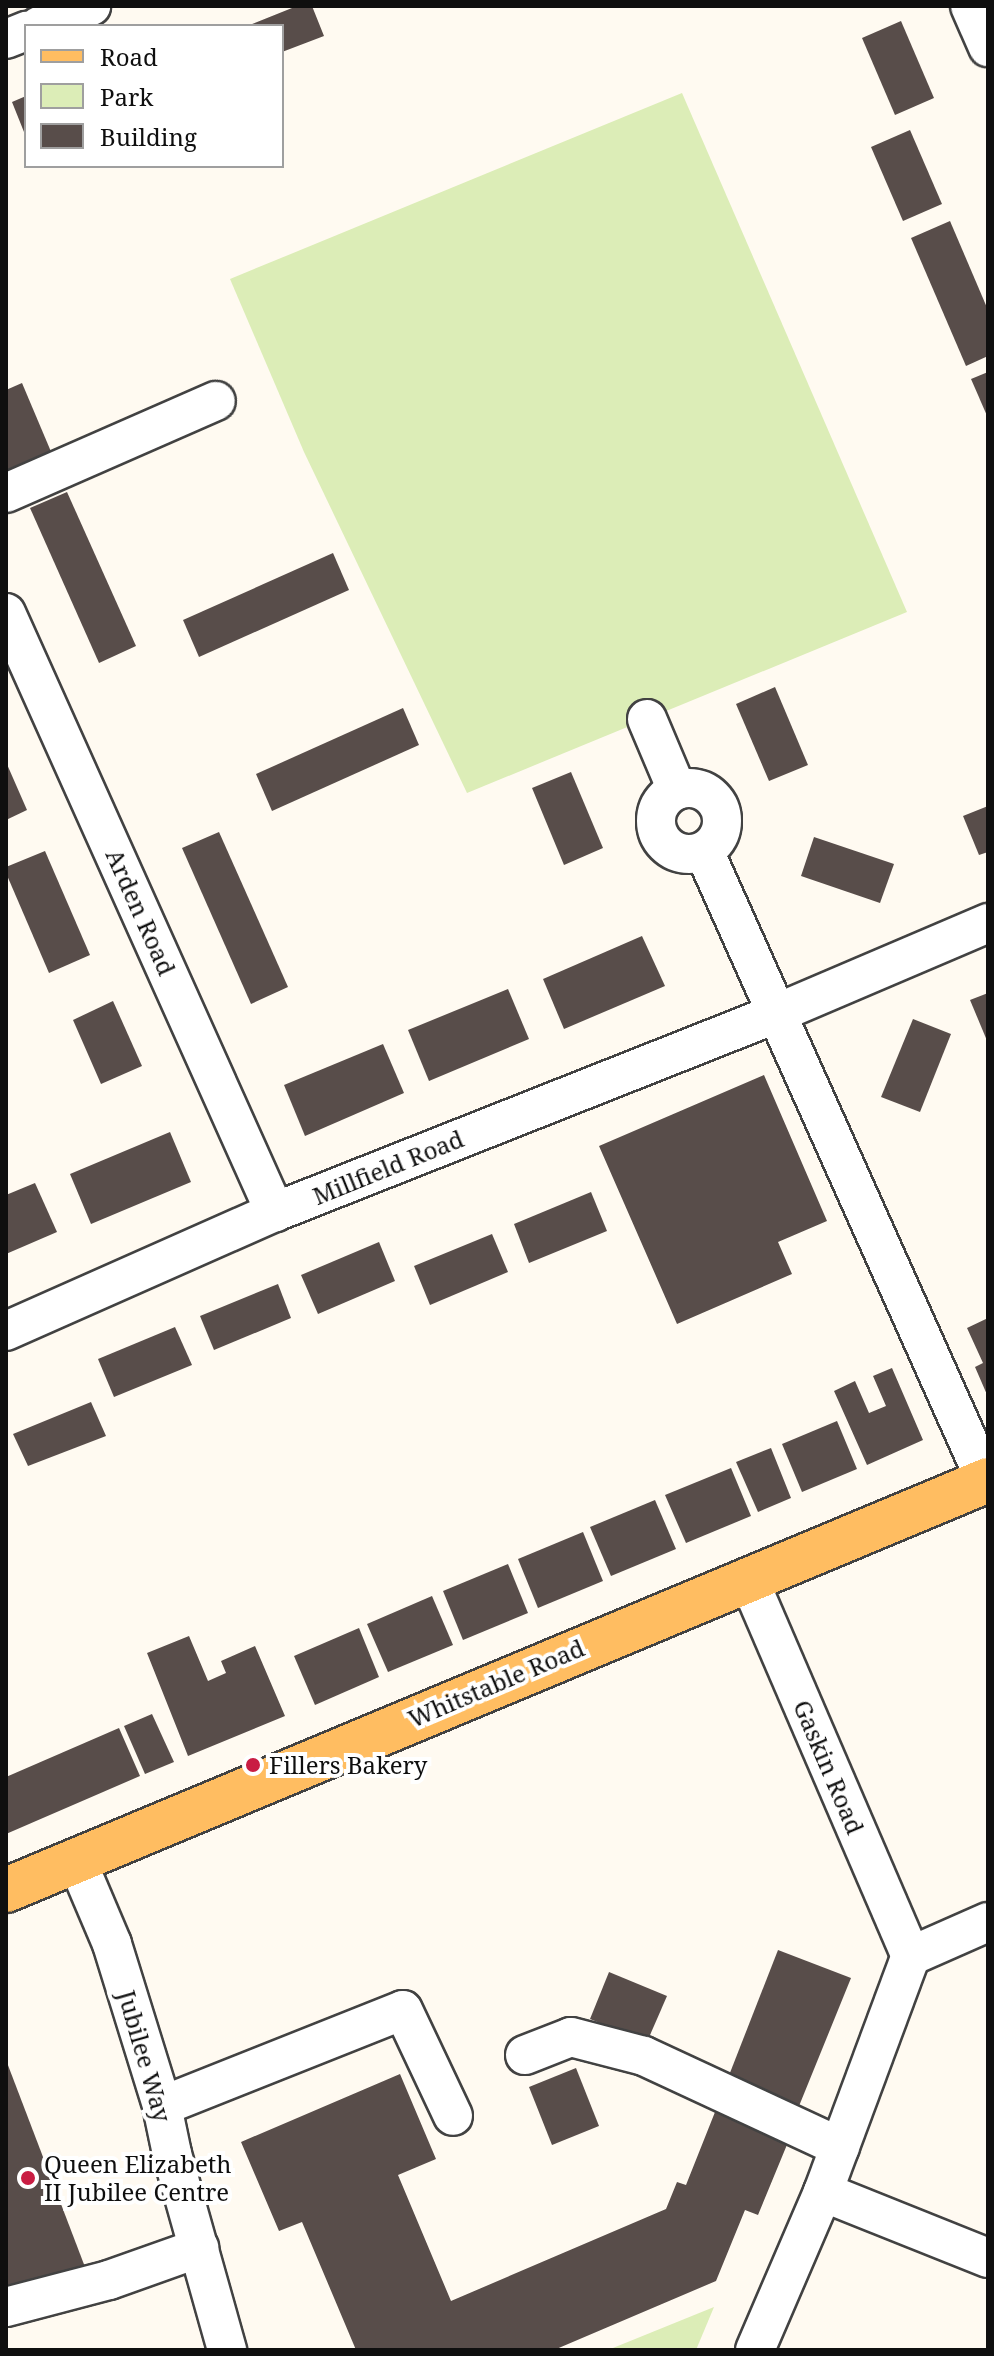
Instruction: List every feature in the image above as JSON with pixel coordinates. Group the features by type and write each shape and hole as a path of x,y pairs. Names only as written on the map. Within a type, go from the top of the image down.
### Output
{"main road":[{"name":"Whitstable Road","path":"6,1890 987,1480"}],"street":[{"path":"44,24 91,6"},
{"path":"970,6 988,47"},
{"path":"6,493 216,401"},
{"name":"Arden Road","path":"6,613 275,1212"},
{"path":"647,719 677,790 660,804 655,824 659,835 664,844 682,854 704,851 987,1480"},
{"name":"Millfield Road","path":"6,1331 275,1212 775,1014 988,923"},
{"name":"Gaskin Road","path":"748,1578 911,1956"},
{"name":"Jubilee Way","path":"76,1859 112,1944 162,2106 227,2350"},
{"path":"755,2350 823,2192 911,1956 988,1922"},
{"path":"162,2106 403,2010 453,2116"},
{"path":"525,2055 571,2037 644,2056 840,2147"},
{"path":"823,2192 988,2258"},
{"path":"6,2307 84,2287 199,2248"}],"green space":[{"path":"682,93 907,612 467,793 304,452 230,279"},
{"path":"714,2307 696,2350 608,2350"}],"building":[{"path":"297,6 312,6 324,36 284,51 284,24 252,24"},
{"path":"901,21 934,98 895,115 862,38"},
{"path":"24,97 24,132 12,102"},
{"path":"910,130 942,204 903,221 871,147"},
{"path":"950,221 988,310 988,356 966,366 911,238"},
{"path":"988,372 988,418 971,379"},
{"path":"22,383 52,454 8,473 6,390"},
{"path":"67,492 136,646 99,663 30,508"},
{"path":"333,553 349,590 199,657 183,620"},
{"path":"775,687 808,765 769,781 736,704"},
{"path":"403,708 419,745 272,811 256,774"},
{"path":"6,762 27,810 6,820"},
{"path":"571,772 603,848 564,865 532,788"},
{"path":"988,806 988,852 979,855 963,816"},
{"path":"219,832 288,987 251,1004 182,848"},
{"path":"814,837 894,864 880,903 801,876"},
{"path":"45,851 90,955 49,973 6,873 6,867"},
{"path":"642,936 665,986 564,1029 543,979"},
{"path":"508,989 529,1039 429,1081 408,1030"},
{"path":"988,993 988,1043 970,1000"},
{"path":"113,1001 142,1066 101,1084 73,1020"},
{"path":"913,1019 951,1034 920,1112 881,1097"},
{"path":"383,1044 404,1093 305,1136 284,1085"},
{"path":"764,1075 827,1221 778,1242 792,1274 677,1324 599,1146"},
{"path":"170,1132 191,1182 91,1224 70,1174"},
{"path":"35,1183 57,1232 6,1254 6,1195"},
{"path":"591,1192 607,1231 529,1263 514,1224"},
{"path":"492,1234 508,1272 430,1305 414,1266"},
{"path":"379,1242 395,1281 318,1314 301,1275"},
{"path":"278,1284 291,1318 214,1350 200,1316"},
{"path":"988,1318 988,1397 975,1367 983,1363 967,1328"},
{"path":"175,1327 192,1365 114,1397 98,1359"},
{"path":"892,1368 923,1440 867,1465 834,1391 855,1381 869,1413 886,1406 873,1376"},
{"path":"91,1402 106,1436 28,1466 13,1434"},
{"path":"837,1421 857,1469 802,1492 782,1444"},
{"path":"771,1448 791,1498 758,1512 736,1462"},
{"path":"731,1468 751,1516 686,1543 665,1495"},
{"path":"655,1500 676,1549 611,1576 590,1527"},
{"path":"583,1532 603,1581 538,1608 518,1559"},
{"path":"508,1564 528,1613 463,1640 443,1591"},
{"path":"432,1596 453,1645 388,1672 367,1624"},
{"path":"359,1628 379,1677 315,1705 294,1656"},
{"path":"189,1636 208,1681 226,1673 221,1661 255,1646 285,1716 188,1756 147,1653"},
{"path":"152,1714 174,1762 145,1774 124,1726"},
{"path":"119,1728 140,1776 6,1834 6,1777"},
{"path":"778,1950 851,1978 797,2111 726,2083"},
{"path":"609,1972 667,1996 647,2042 590,2019"},
{"name":"Queen Elizabeth II Jubilee Centre","path":"6,2060 85,2267 6,2297"},
{"path":"576,2068 599,2126 552,2145 529,2087"},
{"path":"400,2074 436,2159 398,2175 451,2301 666,2209 677,2182 686,2185 717,2107 791,2135 758,2215 745,2210 716,2281 554,2350 356,2350 302,2222 279,2231 241,2142"}],"place":[{"name":"Fillers Bakery","path":"253,1765"},
{"name":"Queen Elizabeth II Jubilee Centre","path":"28,2178"}]}
